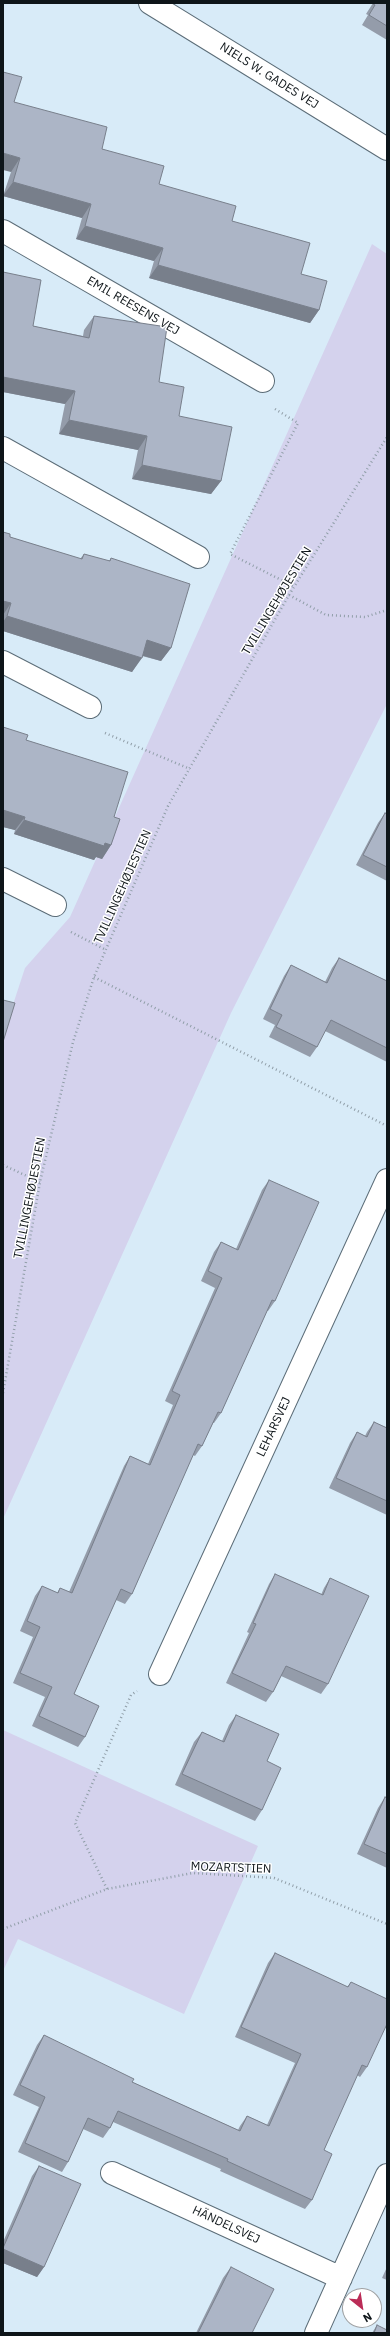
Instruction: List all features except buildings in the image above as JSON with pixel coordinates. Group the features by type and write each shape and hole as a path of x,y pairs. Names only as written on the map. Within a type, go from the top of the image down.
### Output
{"street":[{"name":"NIELS W. GADES VEJ","path":"150,3 387,149"},
{"name":"EMIL REESENS VEJ","path":"3,231 263,381"},
{"path":"3,448 198,557"},
{"path":"3,662 90,707"},
{"path":"3,880 55,905"},
{"name":"LEHARSVEJ","path":"160,1674 387,1180"},
{"name":"HÄNDELSVEJ","path":"112,2173 341,2278"},
{"path":"316,2333 387,2175"}],"path":[{"path":"263,381 263,402 298,423 230,554 295,586"},
{"name":"TVILLINGEHØJESTIEN","path":"3,1393 40,1182 73,1042 94,977 168,806 289,595 387,437"},
{"path":"289,595 326,615 365,617 387,610"},
{"path":"90,707 88,726 190,769"},
{"path":"55,905 57,925 106,950"},
{"path":"94,977 387,1126"},
{"path":"3,1165 40,1182"},
{"path":"107,1889 75,1823 131,1696 160,1674"},
{"name":"MOZARTSTIEN","path":"3,1929 107,1889 193,1873 274,1878 387,1924"}],"shaded area":[{"path":"372,244 387,254 387,704 231,1013 3,1519 3,1035 25,968 70,917"},
{"path":"3,1730 258,1846 184,2014 18,1939 3,1971"}]}
